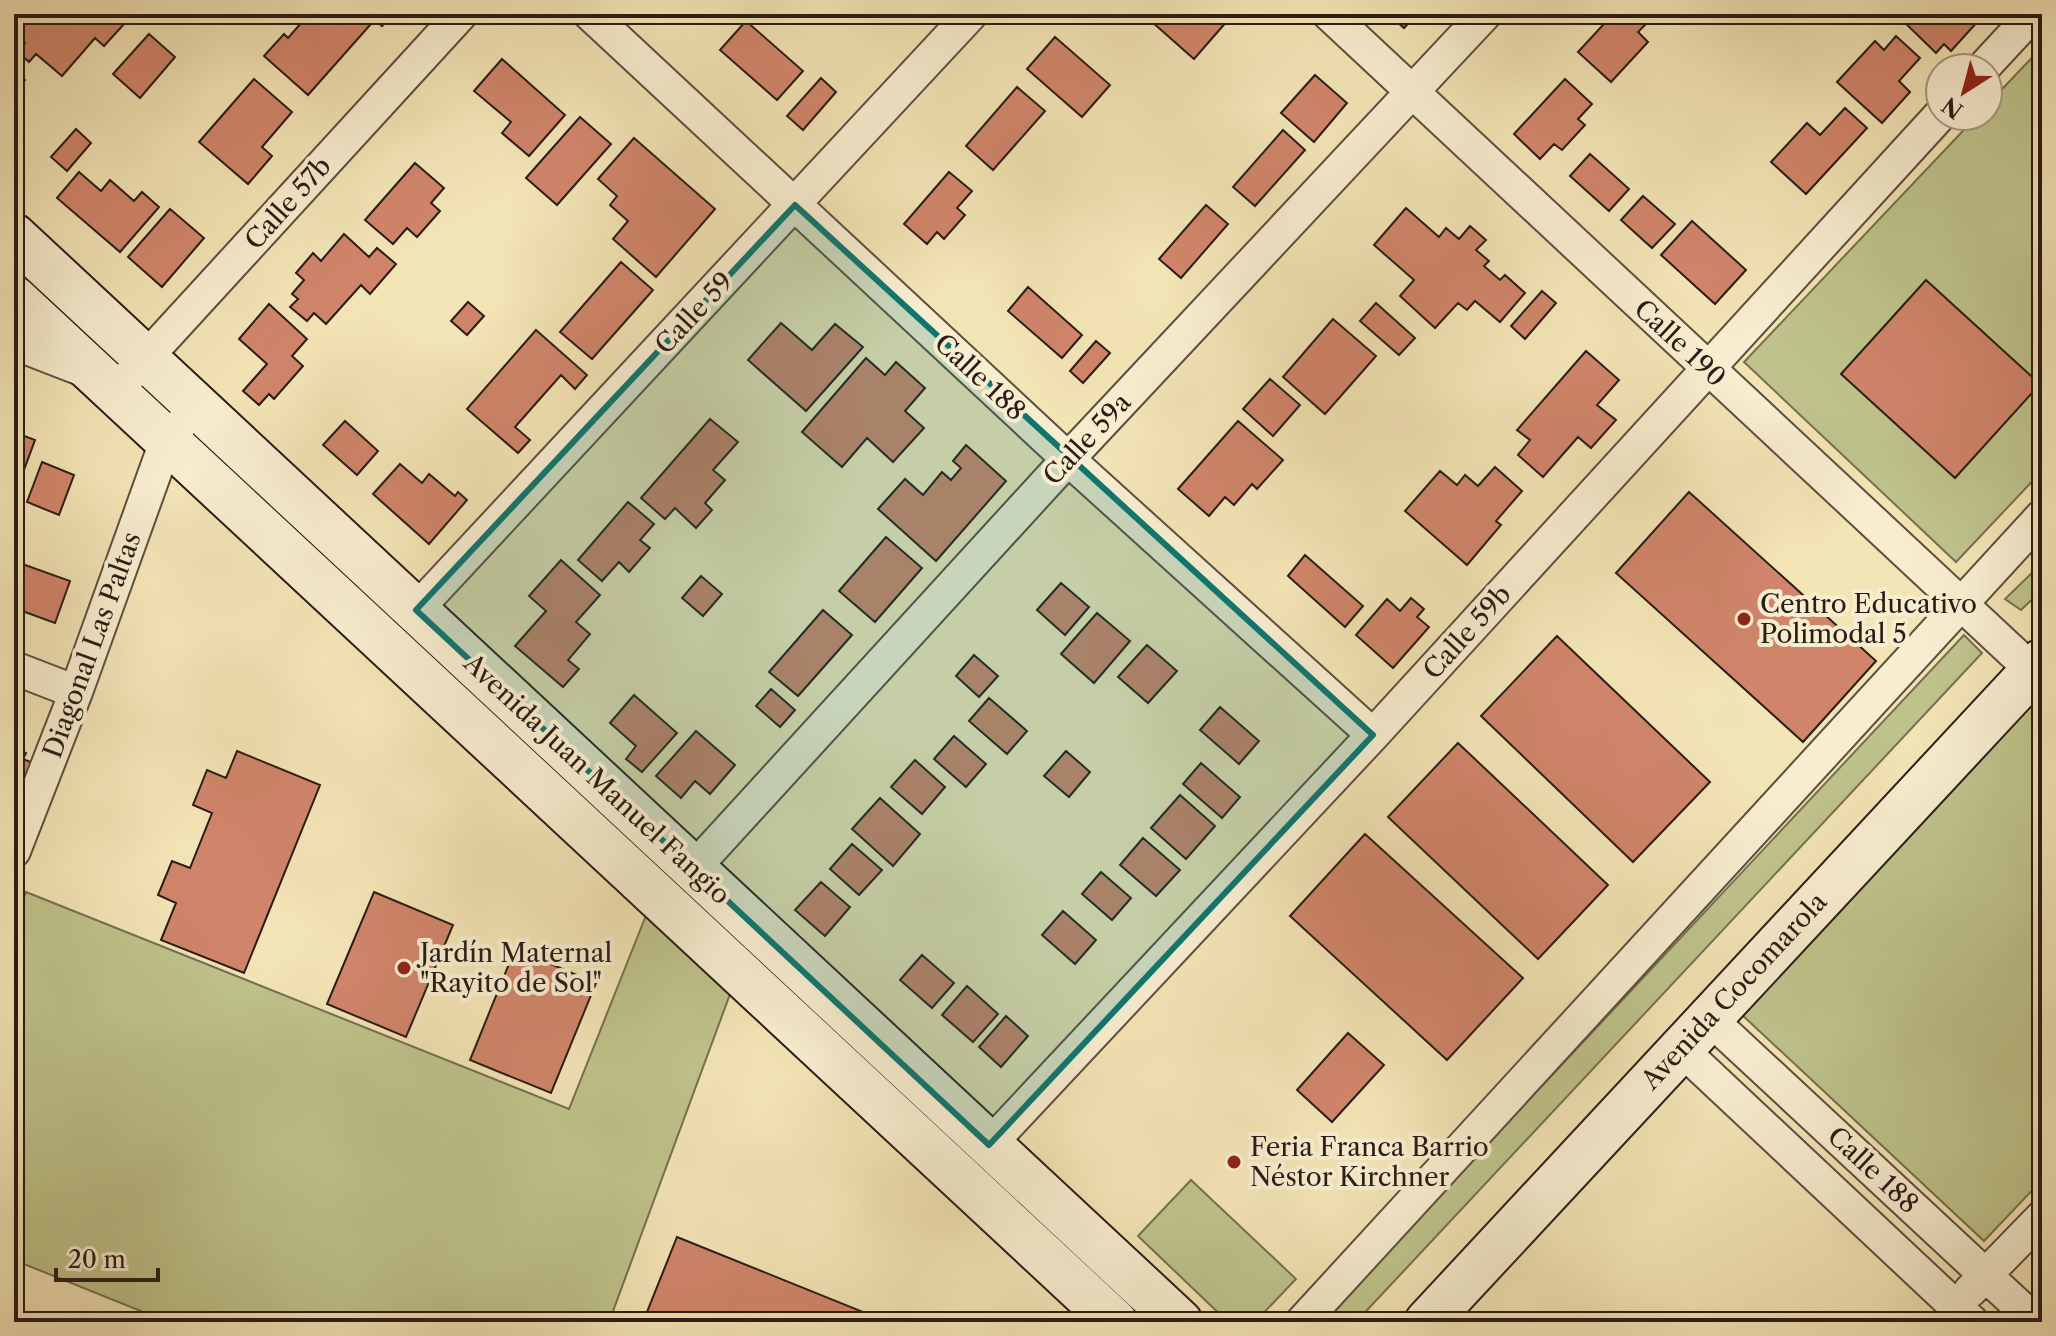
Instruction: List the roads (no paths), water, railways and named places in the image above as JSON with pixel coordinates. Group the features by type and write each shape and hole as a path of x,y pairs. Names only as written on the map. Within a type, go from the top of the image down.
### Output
{"main road":[{"name":"Avenida Juan Manuel Fangio","path":"14,236 1180,1322"},
{"name":"Avenida Juan Manuel Fangio","path":"14,298 1115,1322"},
{"name":"Avenida Cocomarola","path":"1427,1322 2037,666"}],"street":[{"name":"Calle 57b","path":"105,382 145,359 461,14"},
{"name":"Calle 188","path":"590,14 1068,459 1373,735"},
{"name":"Calle 59","path":"416,610 971,14"},
{"name":"Calle 190","path":"1329,14 1960,604 2037,666"},
{"name":"Calle 59a","path":"693,869 1068,459 1485,14"},
{"path":"1998,52 2033,14"},
{"name":"Calle 59b","path":"989,1145 1373,735 1924,132"},
{"path":"14,343 105,382"},
{"path":"167,439 197,406"},
{"name":"Diagonal Las Paltas","path":"14,851 76,692 167,439"},
{"path":"1302,1322 2042,516"},
{"path":"14,668 76,692"},
{"name":"Calle 188","path":"1695,1034 1986,1275 2036,1322"},
{"name":"Calle 188","path":"1695,1034 1956,1317"},
{"path":"1956,1317 1986,1275 2042,1217"}],"place":[{"name":"Centro Educativo Polimodal 5","path":"1744,619"},
{"name":"Jardín Maternal \"Rayito de Sol\"","path":"404,968"},
{"name":"Feria Franca Barrio Néstor Kirchner","path":"1234,1162"}]}
